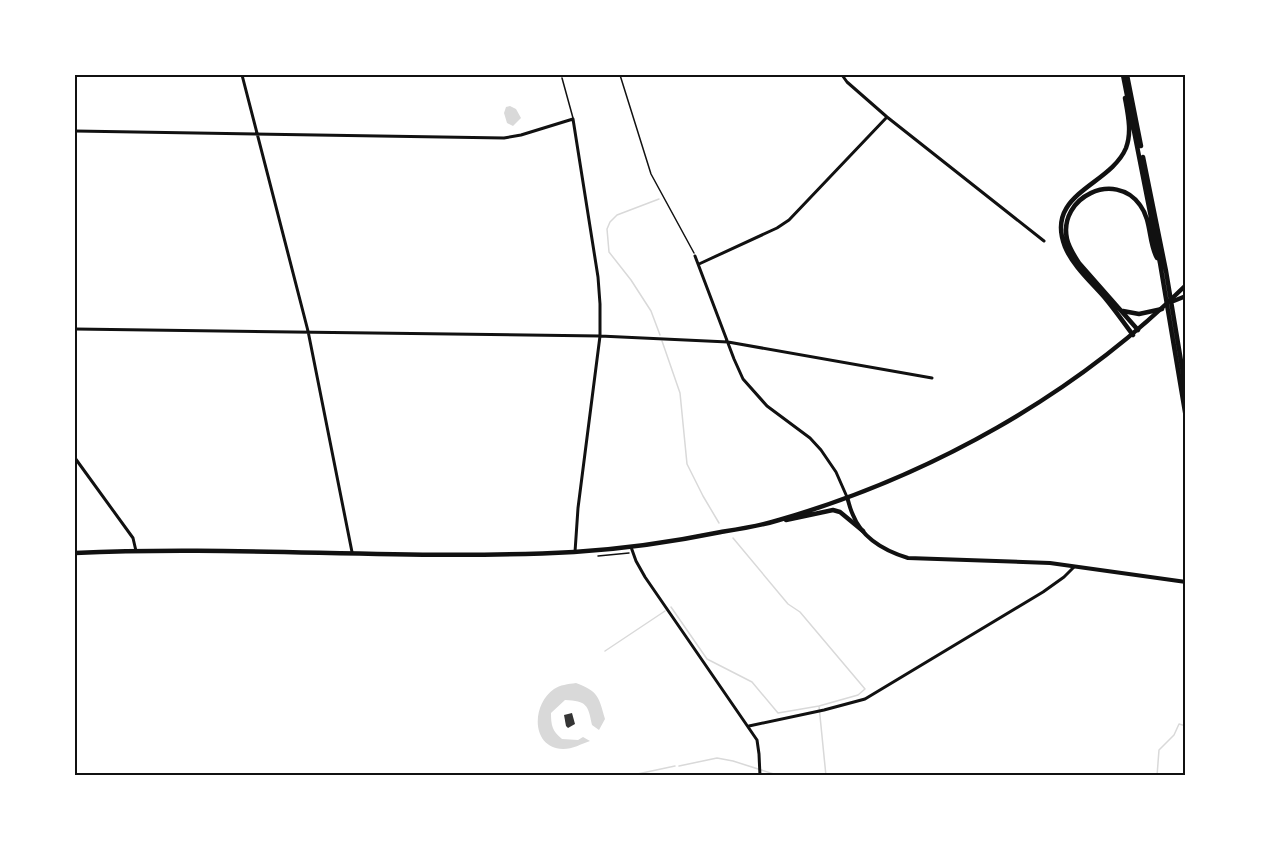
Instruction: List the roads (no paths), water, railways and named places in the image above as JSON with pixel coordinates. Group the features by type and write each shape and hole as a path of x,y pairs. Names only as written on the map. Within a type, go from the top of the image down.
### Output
{"main road":[{"path":"1123,75 1160,263"},
{"path":"1123,75 1164,272 1186,418"},
{"path":"1123,75 1129,123 1125,150 1114,166 1071,201 1064,213 1062,230 1065,246 1073,261 1133,335"},
{"path":"1138,330 1079,263 1069,246 1066,222 1075,204 1082,197 1104,188 1120,191 1135,199 1146,215 1154,254 1164,272"},
{"path":"777,521 847,497 926,464 989,432 1048,397 1133,335 1186,285"},
{"path":"1168,303 1186,296"},
{"path":"1121,310 1138,314 1162,309"},
{"path":"1174,331 1186,373"},
{"path":"1180,352 1186,391"},
{"path":"847,497 853,517 863,531"},
{"path":"75,553 136,551 518,554 632,550 833,510 840,512 883,547 908,558 1025,561 1186,582"}],"street":[{"path":"242,75 308,331 352,554"},
{"path":"842,75 846,82 887,117 1044,241"},
{"path":"699,264 777,228 789,220 887,117"},
{"path":"75,131 504,138 573,119 600,289 600,336 578,508 575,552"},
{"path":"695,256 738,369 748,386 767,406 821,450 836,472 847,497"},
{"path":"75,328 600,336 728,342 932,378"},
{"path":"75,458 133,538 136,551"},
{"path":"632,550 645,577 749,726 757,740 760,774"},
{"path":"749,726 824,710 873,695 1043,592 1069,573 1074,566"}],"lane":[{"path":"562,78 573,119"}],"waterway":[{"path":"659,199 617,215 607,229 609,252 651,311 660,335"},
{"path":"662,341 680,393 687,464 719,523"},
{"path":"733,538 788,604 800,612 865,689 858,695 819,706"},
{"path":"671,607 707,659 752,682 778,713 819,706 826,776"},
{"path":"605,651 665,611"},
{"path":"1157,776 1159,750 1174,735 1179,724 1186,726"},
{"path":"679,766 717,758 780,776"},
{"path":"628,776 675,766"}]}
